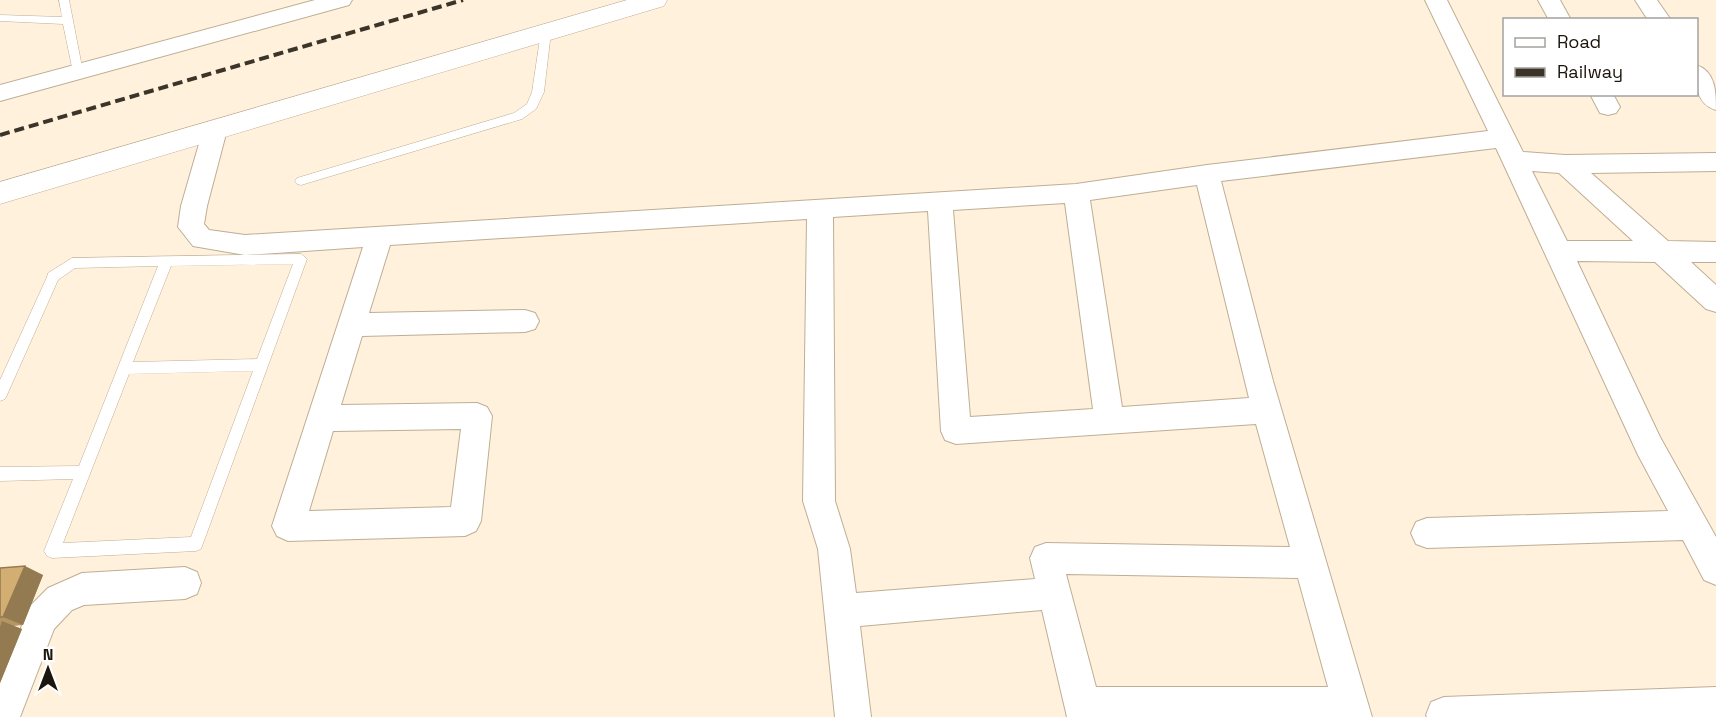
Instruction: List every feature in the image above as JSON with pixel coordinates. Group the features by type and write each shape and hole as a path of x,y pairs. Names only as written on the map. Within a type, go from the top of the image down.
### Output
{"main road":[{"path":"0,193 655,0"}],"street":[{"path":"0,93 341,0"},
{"path":"1436,0 1510,149 1649,446 1716,569"},
{"path":"1549,0 1559,18"},
{"path":"1646,0 1659,18"},
{"path":"1698,76 1716,102"},
{"path":"215,130 194,206 191,227 196,249 380,235 1076,193 1207,174 1510,149 1565,164 1716,162"},
{"path":"1565,164 1716,301"},
{"path":"1207,174 1267,410 1311,562 1353,711 1084,711 1046,558 1311,562"},
{"path":"1076,193 1109,420"},
{"path":"940,202 956,431 1267,410"},
{"path":"820,208 819,501 834,549 853,717"},
{"path":"322,418 477,416 465,521 288,526 351,325 380,235"},
{"path":"1559,252 1716,252"},
{"path":"351,325 525,321"},
{"path":"1427,533 1692,525"},
{"path":"2,717 42,618 60,599 82,589 185,583"},
{"path":"841,611 1055,593"},
{"path":"1444,715 1716,705"}],"lane":[{"path":"64,0 78,72"},
{"path":"0,18 68,21"},
{"path":"301,181 518,116 532,106 538,92 546,32"},
{"path":"0,395 53,277 72,263 167,260 196,249 301,259 196,544 52,551 167,260"},
{"path":"126,368 261,365"},
{"path":"0,474 84,472"}],"building":[{"path":"25,566 3,617 0,617 0,568"}],"railway":[{"path":"0,135 463,0"}]}
